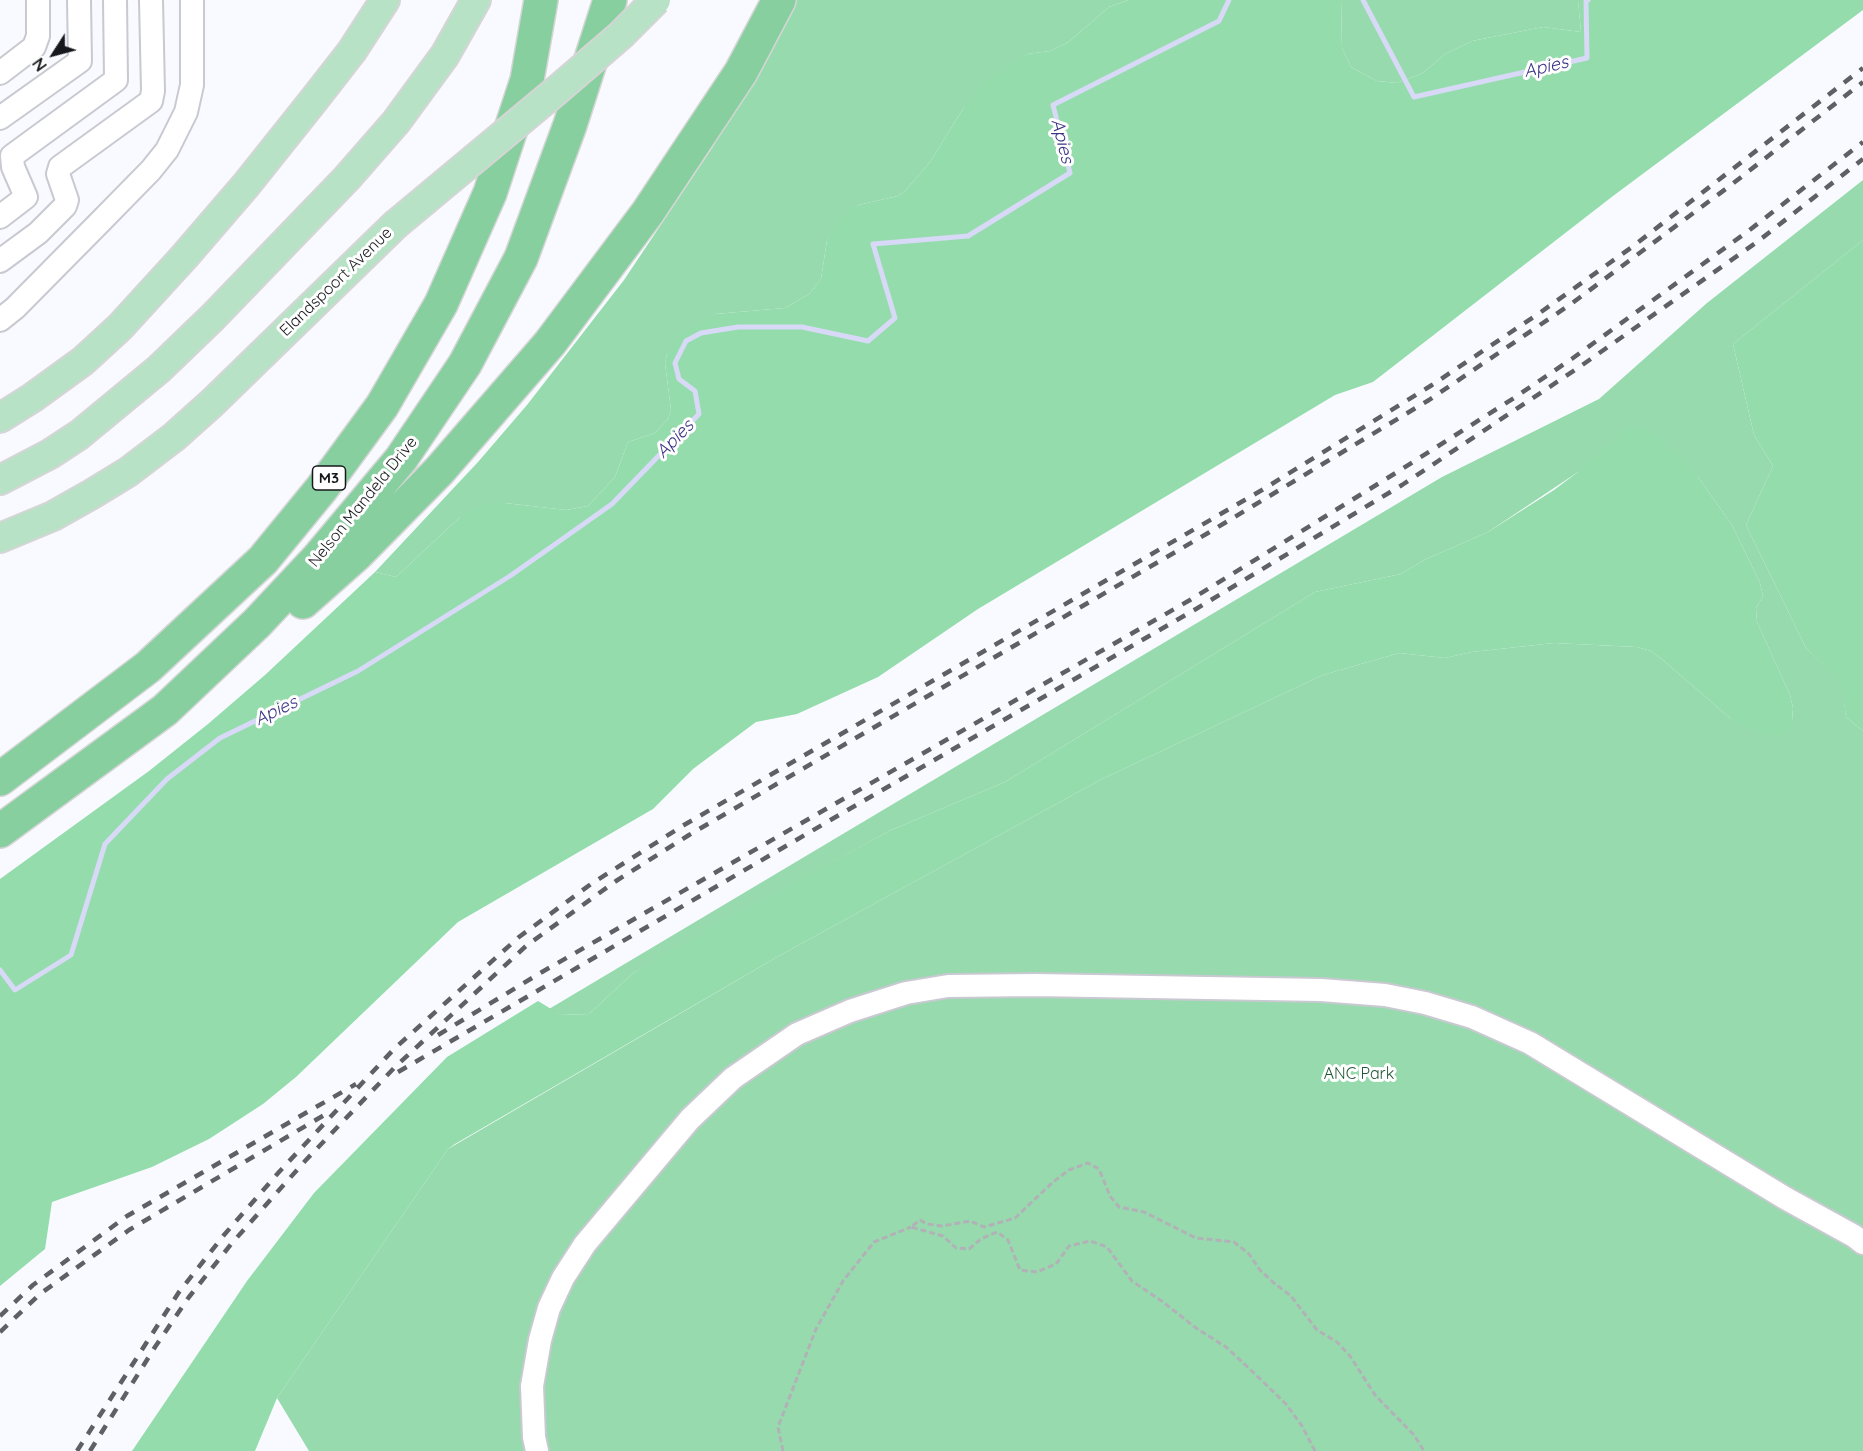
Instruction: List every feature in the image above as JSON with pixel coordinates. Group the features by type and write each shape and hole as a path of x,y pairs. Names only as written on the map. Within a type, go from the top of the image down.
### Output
{"highway":[{"name":"M3","path":"0,779 148,667 263,560 321,488 382,406 441,304 490,193 527,80 542,0"},
{"path":"527,80 554,0"},
{"name":"Nelson Mandela Drive","path":"0,831 165,710 257,623 318,558 401,459 465,364 520,258 570,125 610,0"},
{"path":"165,710 258,642 356,555 439,471 543,351 648,212 741,72 779,0"}],"main road":[{"path":"0,418 32,398 82,361 120,327 246,185 352,51 385,0"},
{"path":"0,480 50,454 79,435 153,375 213,317 305,223 396,122 445,56 477,0"},
{"name":"Elandspoort Avenue","path":"0,538 54,516 92,494 128,472 174,437 395,225 621,35 656,0"}],"lane":[{"path":"0,73 34,47 38,36 38,0"},
{"path":"0,118 80,61 79,0"},
{"path":"0,217 26,197 12,156 116,80 115,0"},
{"path":"0,261 38,233 65,206 67,200 58,174 60,167 153,99 151,0"},
{"path":"0,320 10,313 90,233 151,170 167,150 186,112 192,85 192,0"},
{"path":"537,1451 534,1437 532,1386 540,1340 549,1308 563,1278 585,1244 664,1148 690,1119 734,1078 797,1034 850,1011 906,993 927,989 989,985 1321,990 1385,995 1425,1003 1472,1017 1530,1043 1785,1198 1845,1230 1863,1243"}],"path":[{"path":"783,1451 778,1427 816,1329 843,1281 874,1242 911,1227 920,1220 927,1224 942,1226 970,1221 984,1227 1015,1218 1053,1182 1069,1170 1088,1163 1099,1169 1110,1196 1119,1208 1144,1212 1196,1238 1234,1242 1249,1254 1274,1283 1292,1296 1317,1330 1337,1342 1350,1356 1375,1395 1414,1435 1424,1451"},
{"path":"911,1227 943,1236 956,1248 969,1249 981,1239 997,1232 1008,1240 1020,1270 1037,1272 1056,1264 1069,1246 1090,1240 1107,1247 1132,1281 1226,1347 1254,1372 1286,1404 1302,1426 1315,1451"}],"green space":[{"path":"797,0 1129,0 1109,7 1067,43 1050,51 1027,54 963,109 930,162 906,190 898,196 858,205 827,240 821,279 809,294 785,308 715,314 667,354 665,363 671,410 668,419 655,433 628,442 615,477 588,506 566,510 505,503 459,518 396,577 375,572 478,462 527,405 624,280 712,148"},
{"path":"1129,0 1341,0 1342,48 1351,67 1377,81 1397,83 1423,73 1445,54 1472,41 1543,27 1581,32 1578,0 1863,0 1863,10 1613,196 1373,382 1335,395 978,609 878,677 797,714 756,722 693,769 653,809 458,922 296,1077 263,1104 209,1139 152,1167 52,1202 45,1249 0,1286 0,879 149,771 208,724 265,675 375,572 396,577 459,518 485,504 505,503 566,510 588,506 615,477 628,442 655,433 668,419 671,410 665,363 667,354 683,332 715,314 785,308 809,294 821,279 827,240 841,216 858,205 898,196 906,190 930,162 963,109 984,83 1027,54 1050,51 1067,43 1109,7"},
{"path":"1341,0 1578,0 1581,32 1543,27 1472,41 1445,54 1423,73 1397,83 1377,81 1351,67 1342,48"},
{"name":"ANC Park","path":"1863,180 1863,240 1733,344 1754,435 1773,466 1746,525 1806,648 1842,682 1846,717 1863,731 1863,1451 309,1451 277,1398 448,1149 777,957 1100,780 1323,675 1399,653 1445,658 1472,652 1554,643 1637,647 1651,651 1731,719 1792,721 1793,708 1790,695 1757,622 1756,608 1763,596 1760,583 1732,525 1698,477 1578,472 1488,532 1424,560 1401,574 1315,592 1005,782 889,831 633,973 589,1014 561,1015 549,1009 1442,477 1599,399 1707,303"},
{"path":"1863,240 1863,731 1846,717 1841,682 1806,648 1746,525 1773,466 1754,435 1733,344"},
{"path":"1634,427 1648,430 1679,455 1698,477 1732,525 1760,583 1763,596 1756,608 1757,622 1790,695 1793,708 1792,721 1786,733 1771,737 1731,719 1651,651 1637,647 1554,643 1472,652 1445,658 1399,653 1323,675 1100,780 777,957 455,1144 448,1149 277,1398 255,1451 132,1451 247,1281 314,1193 447,1057 538,1001 561,1015 589,1014 633,973 675,948 889,831 1005,782 1315,592 1401,574 1424,560 1488,532 1554,490 1578,472 1622,432"}],"waterway":[{"name":"Apies","path":"0,970 15,990 71,955 105,844 167,779 220,738 358,671 510,576 612,504 699,414 695,391 679,379 675,363 686,341 701,333 738,327 802,327 868,341 895,318 873,244 968,236 1070,173 1053,105 1219,21 1229,0"},
{"name":"Apies","path":"1363,0 1414,97 1587,58 1586,1 1588,0"}],"railway":[{"path":"77,1451 179,1292 224,1235 279,1172 394,1049 519,937 591,884 684,825 1262,490 1432,385 1541,312 1632,247 1863,68"},
{"path":"90,1451 189,1297 232,1243 305,1161 395,1067 526,946 616,881 689,835 1208,533 1429,400 1571,304 1731,185 1863,82"},
{"path":"438,1035 542,972 1190,600 1394,474 1573,358 1747,232 1863,142"},
{"path":"398,1072 1196,609 1402,485 1578,368 1757,242 1863,159"},
{"path":"0,1316 33,1285 127,1216 356,1084"},
{"path":"0,1332 40,1294 129,1230 331,1111"}]}
